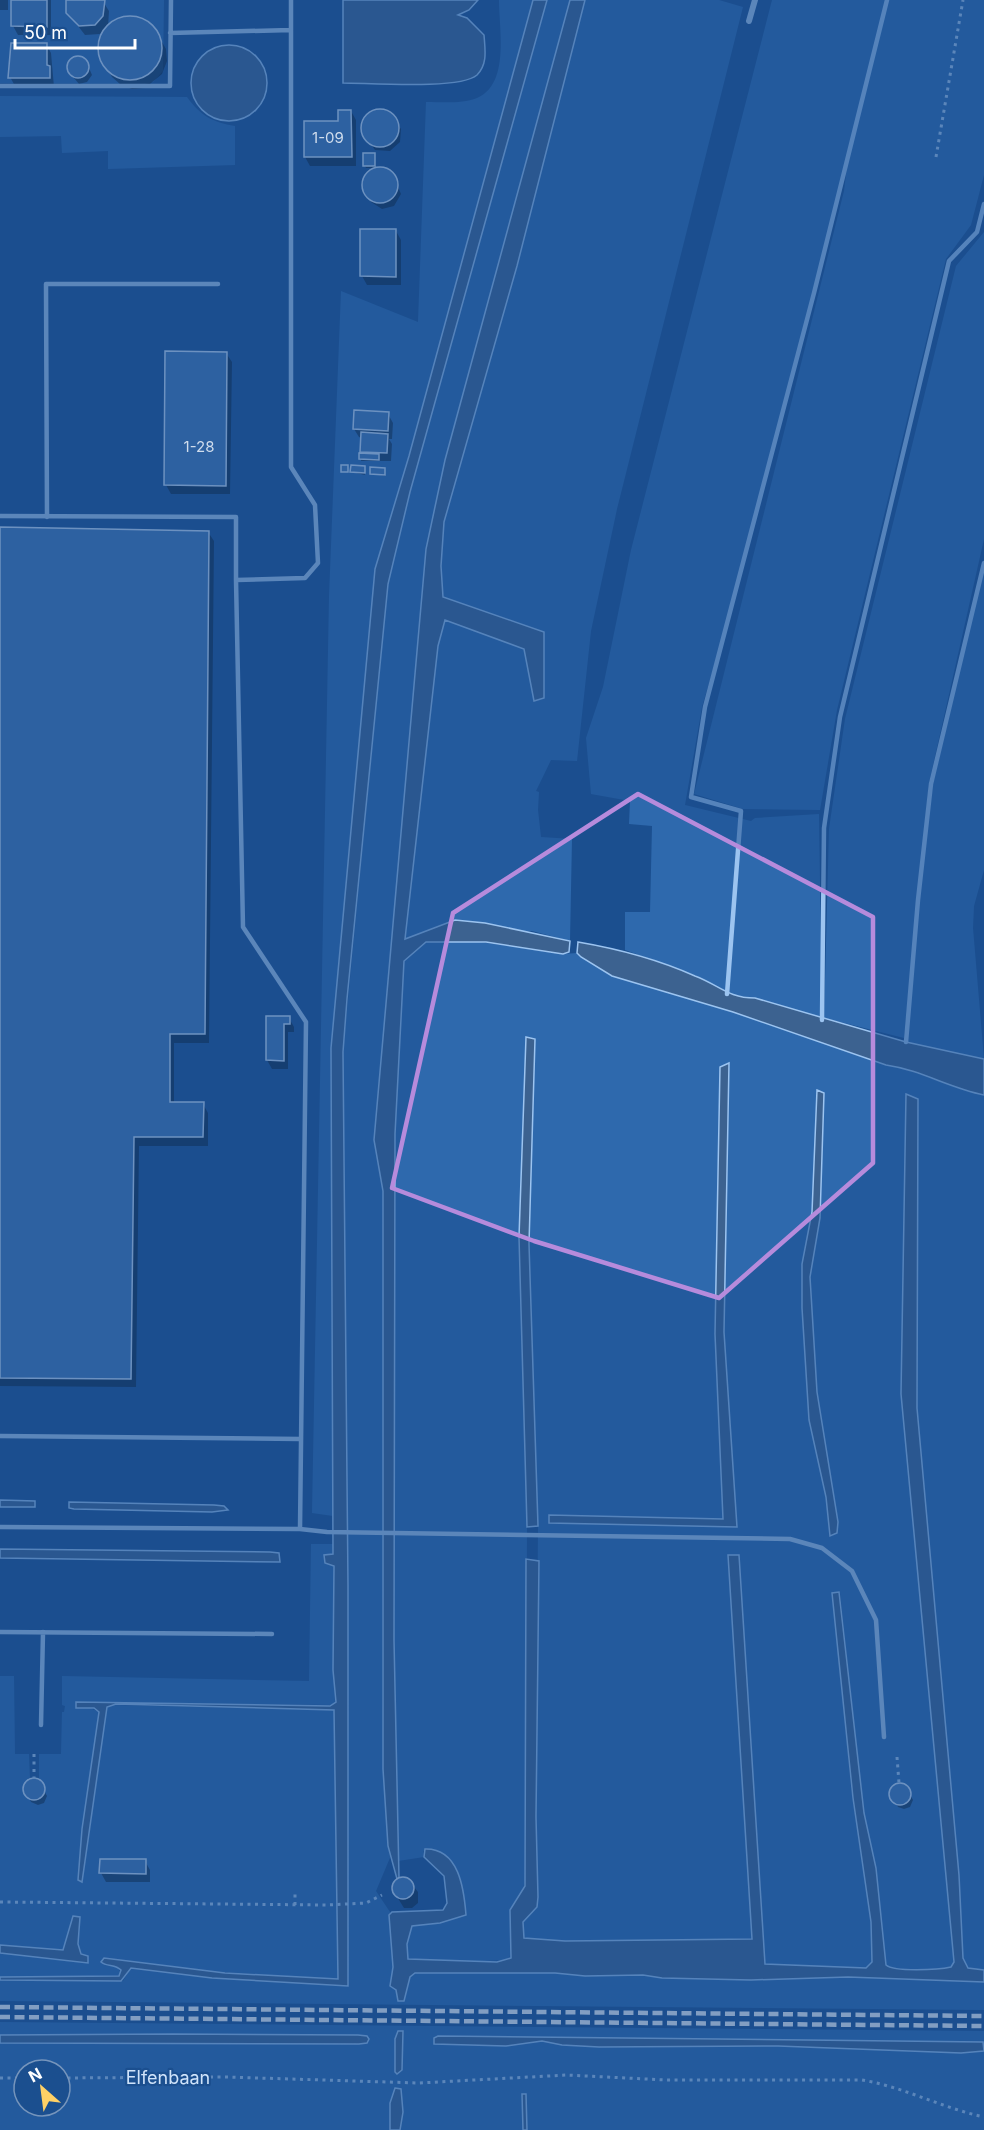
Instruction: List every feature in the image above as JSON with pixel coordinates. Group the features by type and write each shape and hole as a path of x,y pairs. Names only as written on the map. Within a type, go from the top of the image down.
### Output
{"street":[{"path":"749,21 755,0"}],"lane":[{"path":"0,86 170,86 171,0"},
{"path":"236,580 305,578 318,563 315,505 291,466 291,0"},
{"path":"171,33 291,30"},
{"path":"47,517 46,284 218,284"},
{"path":"0,516 236,517 243,927 306,1022 300,1529"},
{"path":"0,1436 301,1439"},
{"path":"0,1527 300,1529 327,1532 790,1539 822,1548 852,1571 876,1620 884,1737"},
{"path":"0,1632 272,1634"},
{"path":"41,1725 43,1632"}],"path":[{"path":"936,157 963,0"},
{"path":"34,1754 34,1779"},
{"path":"897,1757 899,1783"},
{"path":"295,1905 296,1892"},
{"path":"0,1902 327,1905 356,1904 382,1895"},
{"path":"72,2078 419,2082 591,2075 666,2080 862,2080 888,2085 934,2104 984,2117"}],"highlighted area":[{"path":"638,794 873,917 873,1163 719,1298 534,1241 392,1188 453,913"}],"green space":[{"path":"0,0 164,0 163,71 153,82 145,84 0,83"},
{"path":"499,0 533,0 409,456 375,569 331,1048 333,1516 312,1513 329,597 341,291 418,322 426,102 465,101 477,98 487,91 494,81 500,55"},
{"path":"547,0 570,0 445,460 426,549 374,1140 383,1191 383,1769 392,1853 376,1891 390,1912 393,1967 391,1982 396,1990 398,2001 404,2001 410,1977 415,1973 555,1973 585,1976 643,1975 662,1978 751,1980 848,1977 984,1982 984,2010 0,2001 0,1980 123,1981 131,1968 212,1978 348,1986 343,1052 388,584 410,492"},
{"path":"585,0 719,0 743,7 617,509 591,631 577,761 551,760 536,791 539,792 541,837 572,839 570,941 532,931 405,940 438,646 445,620 441,566 444,522 517,266"},
{"path":"772,0 984,0 984,175 971,225 946,259 837,710 820,810 743,809 694,794 844,191 850,141 822,264 739,581 702,707 685,805 751,821 755,818 819,814 822,1020 755,998 727,994 697,976 625,950 625,912 650,912 652,826 629,824 630,801 591,794 586,738 603,687 631,550"},
{"path":"0,96 187,97 208,117 235,126 235,165 108,169 108,151 62,153 61,136 0,137"},
{"path":"984,232 984,539 929,783 904,1038 824,1018 829,829 845,719 956,266"},
{"path":"984,568 984,870 974,906 973,928 984,1059 906,1042 919,900 933,784"},
{"path":"466,940 563,954 577,953 581,957 886,1065 984,1095 984,1970 968,1968 963,1958 959,1875 917,1408 918,1099 901,1394 954,1962 951,1967 927,1970 898,1969 886,1965 876,1868 864,1813 840,1593 833,1593 851,1787 871,1922 872,1962 866,1968 765,1965 739,1555 728,1555 752,1940 565,1941 528,1939 523,1936 523,1922 537,1907 538,1897 536,1817 538,1526 529,1244 535,1039 526,1037 519,1237 527,1527 525,1880 509,1960 461,1962 408,1959 407,1944 412,1926 466,1915 459,1874 423,1851 424,1857 398,1861 394,1640 395,1134 404,961 425,942","holes":["729,1064 724,1332 737,1527 549,1523 550,1515 723,1520 715,1334 720,1067"]},
{"path":"311,1544 333,1544 335,1705 77,1702 99,1712 80,1852 89,1837 107,1707 112,1705 334,1710 338,1979 104,1965 119,1968 120,1974 116,1978 0,1977 0,1953 87,1963 88,1956 81,1954 78,1944 80,1925 69,1933 63,1950 0,1945 0,1676 14,1676 15,1754 29,1754 30,1779 39,1779 39,1754 61,1754 62,1712 65,1706 62,1705 62,1676 309,1681"},
{"name":"Elfenbaan","path":"0,2022 984,2031 984,2130 0,2130"}],"shaded area":[{"path":"343,0 478,0 469,10 458,15 467,18 484,35 483,66 477,75 453,83 413,85 343,83"},
{"path":"533,0 547,0 410,492 388,584 347,999 343,1052 348,1585 348,1986 212,1978 131,1968 121,1981 0,1980 0,1977 119,1976 121,1970 101,1962 104,1958 225,1973 338,1979 334,1710 116,1704 107,1707 82,1882 78,1880 82,1829 99,1712 94,1708 76,1708 76,1702 330,1706 336,1702 333,1670 334,1566 325,1563 324,1555 333,1554 331,1048 375,569 409,456"},
{"path":"570,0 585,0 517,266 444,522 441,566 443,597 544,632 544,698 534,701 524,649 445,620 438,646 405,939 455,920 485,923 570,941 569,952 563,954 486,942 426,942 404,961 395,1134 394,1640 399,1878 397,1879 388,1846 383,1769 383,1191 374,1140 426,549 445,460"},
{"path":"229,45 244,48 256,56 264,68 267,83 264,98 256,110 244,118 229,121 214,118 202,110 194,98 191,83 194,68 202,56 214,48"},
{"path":"578,942 623,951 652,960 681,970 738,996 755,998 906,1042 984,1059 984,1095 899,1067 886,1065 733,1012 612,976 577,953"},
{"path":"526,1037 535,1039 529,1244 538,1526 527,1527 519,1237"},
{"path":"729,1063 724,1332 737,1527 549,1523 549,1515 723,1519 715,1334 720,1067"},
{"path":"817,1090 824,1093 820,1218 810,1277 817,1392 838,1522 837,1533 830,1536 826,1497 809,1420 802,1308 802,1264 812,1212"},
{"path":"906,1094 918,1099 917,1408 959,1875 963,1958 968,1968 984,1970 984,1982 848,1977 751,1980 662,1978 643,1975 585,1976 555,1973 415,1973 410,1977 404,2001 398,2001 396,1990 390,1986 393,1967 389,1915 392,1912 443,1910 447,1903 444,1876 424,1857 425,1849 436,1850 452,1863 461,1882 466,1915 440,1923 412,1926 407,1944 408,1959 497,1962 511,1958 510,1910 525,1886 526,1559 539,1561 536,1817 538,1897 537,1907 523,1922 524,1938 565,1941 752,1939 728,1555 739,1555 765,1964 866,1968 872,1962 871,1922 853,1798 832,1593 839,1592 864,1813 876,1868 886,1965 898,1969 927,1970 951,1967 954,1962 901,1394"},
{"path":"0,1500 35,1501 35,1507 0,1507"},
{"path":"69,1502 214,1505 224,1506 228,1510 212,1512 74,1509 69,1508"},
{"path":"0,1549 270,1552 279,1553 280,1562 0,1558"},
{"path":"73,1916 80,1917 78,1944 81,1954 88,1956 88,1963 0,1953 0,1945 63,1950"},
{"path":"398,2031 403,2031 402,2070 397,2074 395,2072 395,2039"},
{"path":"0,2035 358,2035 367,2036 369,2039 367,2043 359,2044 0,2043"},
{"path":"438,2036 983,2042 984,2051 961,2053 778,2046 599,2047 562,2045 542,2041 506,2046 434,2044 434,2038"},
{"path":"395,2088 401,2089 403,2112 400,2130 390,2130 390,2103"},
{"path":"522,2094 526,2094 527,2130 523,2130"}],"building":[{"path":"11,0 47,0 47,27 11,26"},
{"path":"66,0 105,0 103,16 95,25 79,26 66,13"},
{"path":"124,16 136,16 153,25 160,36 162,48 160,60 153,71 136,80 124,80 112,75 103,66 98,54 98,42 103,30 112,21"},
{"path":"11,43 47,43 47,65 50,66 50,78 8,78"},
{"path":"74,56 82,56 89,63 89,71 82,78 74,78 67,71 67,63"},
{"path":"380,109 387,110 393,115 398,121 398,135 393,141 387,146 380,147 373,146 367,141 362,135 361,128 362,121 367,115 373,110"},
{"path":"338,110 351,110 352,157 304,157 304,121 338,121"},
{"path":"363,153 375,153 375,166 363,166"},
{"path":"380,167 393,172 398,185 393,198 380,203 367,198 362,185 367,172"},
{"path":"360,229 396,229 396,277 360,276"},
{"path":"165,351 227,352 226,486 164,485"},
{"path":"354,410 389,412 388,431 353,429"},
{"path":"361,432 388,434 387,453 360,452"},
{"path":"359,453 379,454 379,460 359,459"},
{"path":"341,465 348,465 348,472 341,472"},
{"path":"351,465 365,466 365,473 350,472"},
{"path":"370,467 385,468 385,475 370,474"},
{"path":"0,527 209,531 205,1034 170,1034 170,1102 204,1102 203,1137 134,1137 131,1379 0,1378"},
{"path":"266,1016 290,1016 290,1024 284,1024 284,1061 266,1060"},
{"path":"34,1778 44,1785 45,1789 38,1799 34,1800 24,1793 23,1789 30,1779"},
{"path":"900,1783 910,1790 911,1794 904,1804 900,1805 890,1798 889,1794 896,1784"},
{"path":"100,1859 146,1859 146,1874 99,1873"},
{"path":"403,1877 411,1880 414,1888 411,1896 403,1899 395,1896 392,1888 395,1880"}],"waterway":[{"path":"727,994 741,811 691,797 705,707 814,293 887,0"},
{"path":"822,1020 824,828 840,717 949,261 977,232 984,204"},
{"path":"906,1042 931,784 984,563"}],"railway":[{"path":"0,2007 984,2016"},
{"path":"0,2017 984,2026"}]}
